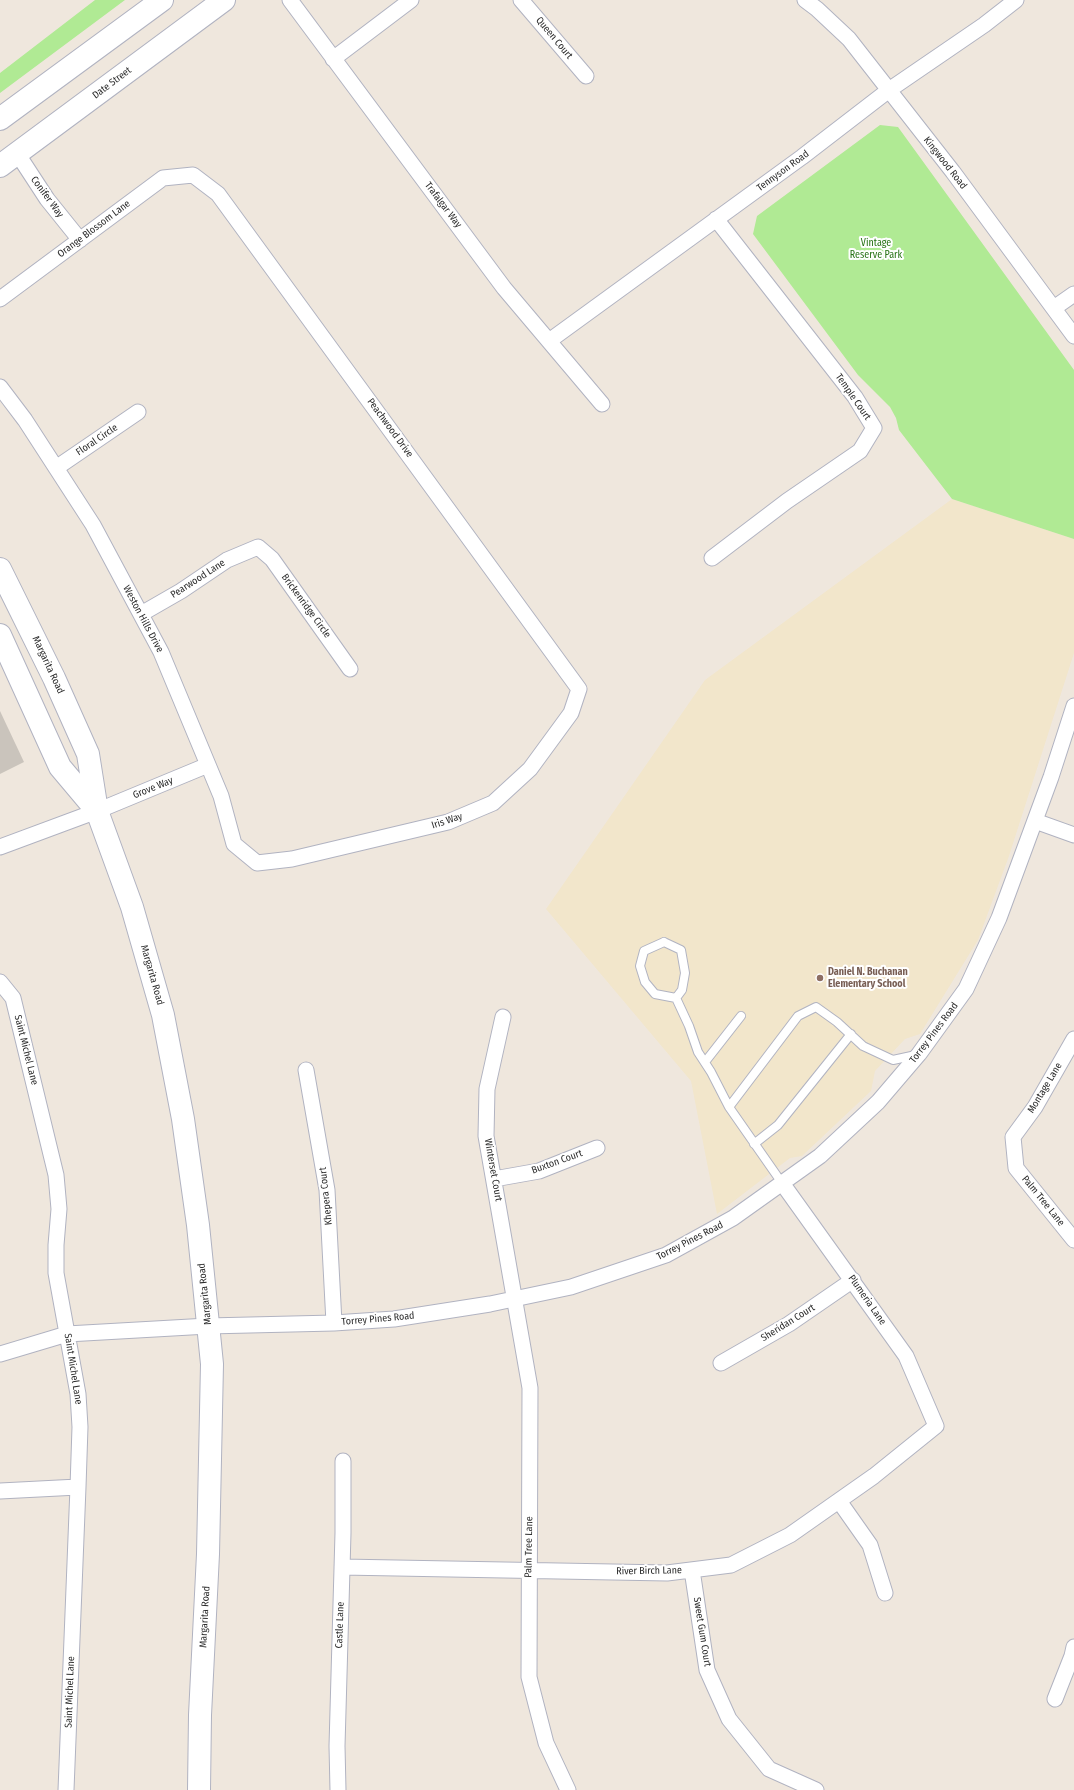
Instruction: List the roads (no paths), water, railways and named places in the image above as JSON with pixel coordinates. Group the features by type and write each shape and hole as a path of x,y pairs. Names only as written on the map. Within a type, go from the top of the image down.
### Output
{"main road":[{"path":"0,120 162,0"},
{"name":"Date Street","path":"8,160 224,0"},
{"name":"Margarita Road","path":"0,569 42,652 88,754 97,811 132,907 163,1015 184,1127 198,1225 212,1364 208,1554 200,1715 199,1790"},
{"path":"0,602 27,648 36,653 42,652"},
{"name":"Margarita Road","path":"0,635 60,767 97,811"}],"street":[{"name":"Trafalgar Way","path":"290,0 504,288 602,404"},
{"path":"333,59 411,0"},
{"name":"Queen Court","path":"521,0 586,76"},
{"name":"Kingwood Road","path":"805,0 817,9 849,39 953,172 1074,336"},
{"name":"Tennyson Road","path":"549,341 889,90 984,25 1016,0"},
{"name":"Conifer Way","path":"8,160 47,199 80,240"},
{"name":"Orange Blossom Lane","path":"0,299 163,178 193,175"},
{"name":"Peachwood Drive","path":"193,175 218,194 579,689"},
{"name":"Temple Court","path":"712,558 787,501 860,451 874,428 855,397 716,219"},
{"path":"1054,308 1074,294"},
{"name":"Weston Hills Drive","path":"0,387 25,420 93,525 161,652 221,796 234,844 257,863"},
{"name":"Floral Circle","path":"56,468 138,412"},
{"name":"Pearwood Lane","path":"141,614 182,591 227,560 258,547"},
{"name":"Brickenridge Circle","path":"258,547 272,559 350,668"},
{"name":"Iris Way","path":"257,863 292,859 448,822 493,803 530,769 571,713 579,689"},
{"name":"Torrey Pines Road","path":"0,1354 67,1334 208,1326 334,1323 394,1319 515,1298 572,1286 666,1255 733,1218 820,1156 878,1102 919,1054 966,989 1000,918 1074,706"},
{"name":"Grove Way","path":"0,847 97,811 208,765"},
{"path":"1035,821 1074,835"},
{"name":"Saint Michel Lane","path":"0,982 13,998 56,1175 59,1208 56,1245 56,1273 78,1394 80,1427 66,1790"},
{"name":"Winterset Court","path":"503,1017 487,1089 486,1136 515,1298"},
{"name":"Montage Lane","path":"1013,1136 1035,1107 1074,1039"},
{"name":"Khepera Court","path":"306,1070 327,1190 334,1323"},
{"name":"Palm Tree Lane","path":"1013,1136 1016,1168 1074,1240"},
{"name":"Buxton Court","path":"494,1179 539,1171 596,1148"},
{"name":"Plumeria Lane","path":"782,1183 906,1356 936,1426"},
{"name":"Sheridan Court","path":"721,1363 789,1324 853,1280"},
{"name":"Palm Tree Lane","path":"515,1298 530,1388 529,1677 546,1744 568,1790"},
{"name":"River Birch Lane","path":"342,1567 667,1573 731,1565 790,1535 874,1476 936,1426"},
{"name":"Castle Lane","path":"338,1790 337,1746 342,1567 343,1461"},
{"path":"0,1491 78,1487"},
{"path":"839,1500 870,1544 885,1592"},
{"name":"Sweet Gum Court","path":"692,1570 707,1670 729,1720 769,1769 816,1790"},
{"path":"1055,1699 1072,1656 1074,1647"}],"lane":[{"path":"664,942 681,950 685,973 682,990 676,998 655,994 645,982 640,966 644,951 664,942"},
{"path":"676,998 689,1026 698,1052 711,1072 729,1107 782,1183"},
{"path":"729,1107 798,1016 816,1007 837,1022 863,1046 893,1060 919,1054"},
{"path":"705,1062 741,1016"},
{"path":"754,1144 778,1125 851,1034"}],"place":[{"name":"Daniel N. Buchanan Elementary School","path":"820,978"}],"park label":[{"name":"Vintage Reserve Park","path":"876,248"}]}
